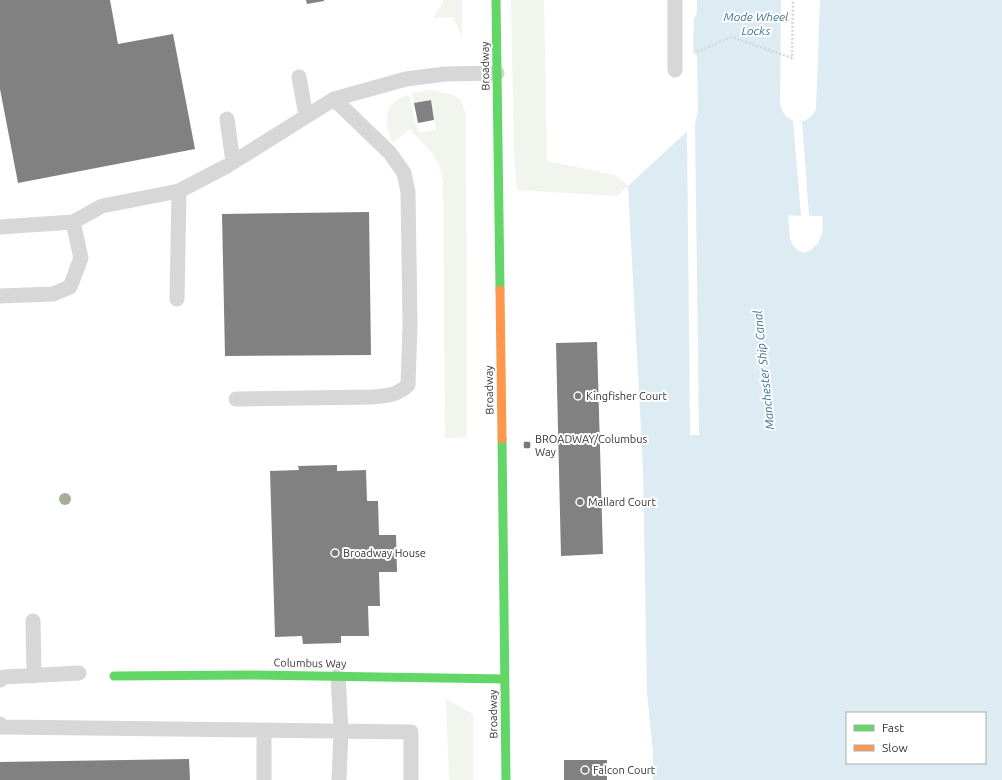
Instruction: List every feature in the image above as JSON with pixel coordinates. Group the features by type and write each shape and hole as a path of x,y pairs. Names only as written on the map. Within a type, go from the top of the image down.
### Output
{"street":[{"name":"Broadway","path":"496,0 506,780"},
{"name":"Columbus Way","path":"114,676 243,675 505,679"}],"lane":[{"path":"675,0 675,66"},
{"path":"0,227 73,222 102,206 179,191 233,162 334,99 406,79 445,74 497,73"},
{"path":"299,77 306,116"},
{"path":"236,399 385,396 401,392 408,385 410,325 408,192 404,173 390,153 334,99"},
{"path":"227,119 233,162"},
{"path":"177,299 179,191"},
{"path":"0,296 53,294 70,287 81,258 73,222"},
{"path":"33,621 34,676"},
{"path":"0,680 4,677 79,673"},
{"path":"338,676 341,731 339,780"},
{"path":"0,724 2,727 411,732 411,780"},
{"path":"264,730 264,780"}],"path":[{"path":"675,66 731,38 792,58 792,0"}],"shaded area":[{"path":"443,0 462,0 462,37 453,17 433,18"},
{"path":"511,0 544,0 547,161 615,175 628,186 618,196 517,190 514,154"},
{"path":"430,90 454,95 461,100 466,115 467,437 445,438 443,180 439,164 431,152 410,129 392,143 387,127 387,114 390,108 400,98 409,95 416,126 419,132 436,130 431,100 414,103 412,93"},
{"path":"446,699 473,714 473,780 449,780"}],"water":[{"path":"697,0 781,0 780,104 786,116 796,122 807,119 816,109 820,0 1002,0 1002,780 653,780 653,752 647,693 643,467 628,186 695,124 698,112 697,56 693,52 694,19 697,13"}],"pier":[{"path":"793,121 802,122 809,216 823,216 822,234 818,243 811,250 805,253 794,247 790,239 788,215 801,216"},
{"path":"695,124 699,435 690,435 687,131"}],"building":[{"path":"0,0 110,0 118,44 173,34 195,149 18,183 0,89"},
{"path":"306,0 324,0 324,1 307,4"},
{"path":"431,100 434,120 418,123 414,103"},
{"path":"369,212 371,355 225,356 222,214"},
{"path":"597,342 603,554 561,556 556,343"},
{"name":"Broadway House","path":"337,465 337,471 366,470 367,501 378,501 379,535 396,535 397,572 379,572 380,606 368,606 369,636 341,636 341,643 303,644 302,636 275,637 270,471 299,470 298,466"},
{"path":"189,759 190,780 0,780 0,762"},
{"name":"Falcon Court","path":"564,760 607,760 607,780 564,780"}],"traffic: fast":[{"path":"496,0 500,290"},
{"path":"502,439 506,780"},
{"path":"114,676 251,675 505,679"}],"traffic: slow":[{"path":"500,290 502,439"}],"place":[{"name":"Kingfisher Court","path":"578,396"},
{"name":"BROADWAY/Columbus Way","path":"527,445"},
{"name":"Mallard Court","path":"580,502"},
{"name":"Broadway House","path":"335,553"},
{"name":"Falcon Court","path":"585,770"}],"water label":[{"name":"Mode Wheel Locks","path":"756,24"},
{"name":"Manchester Ship Canal","path":"764,370"}]}
